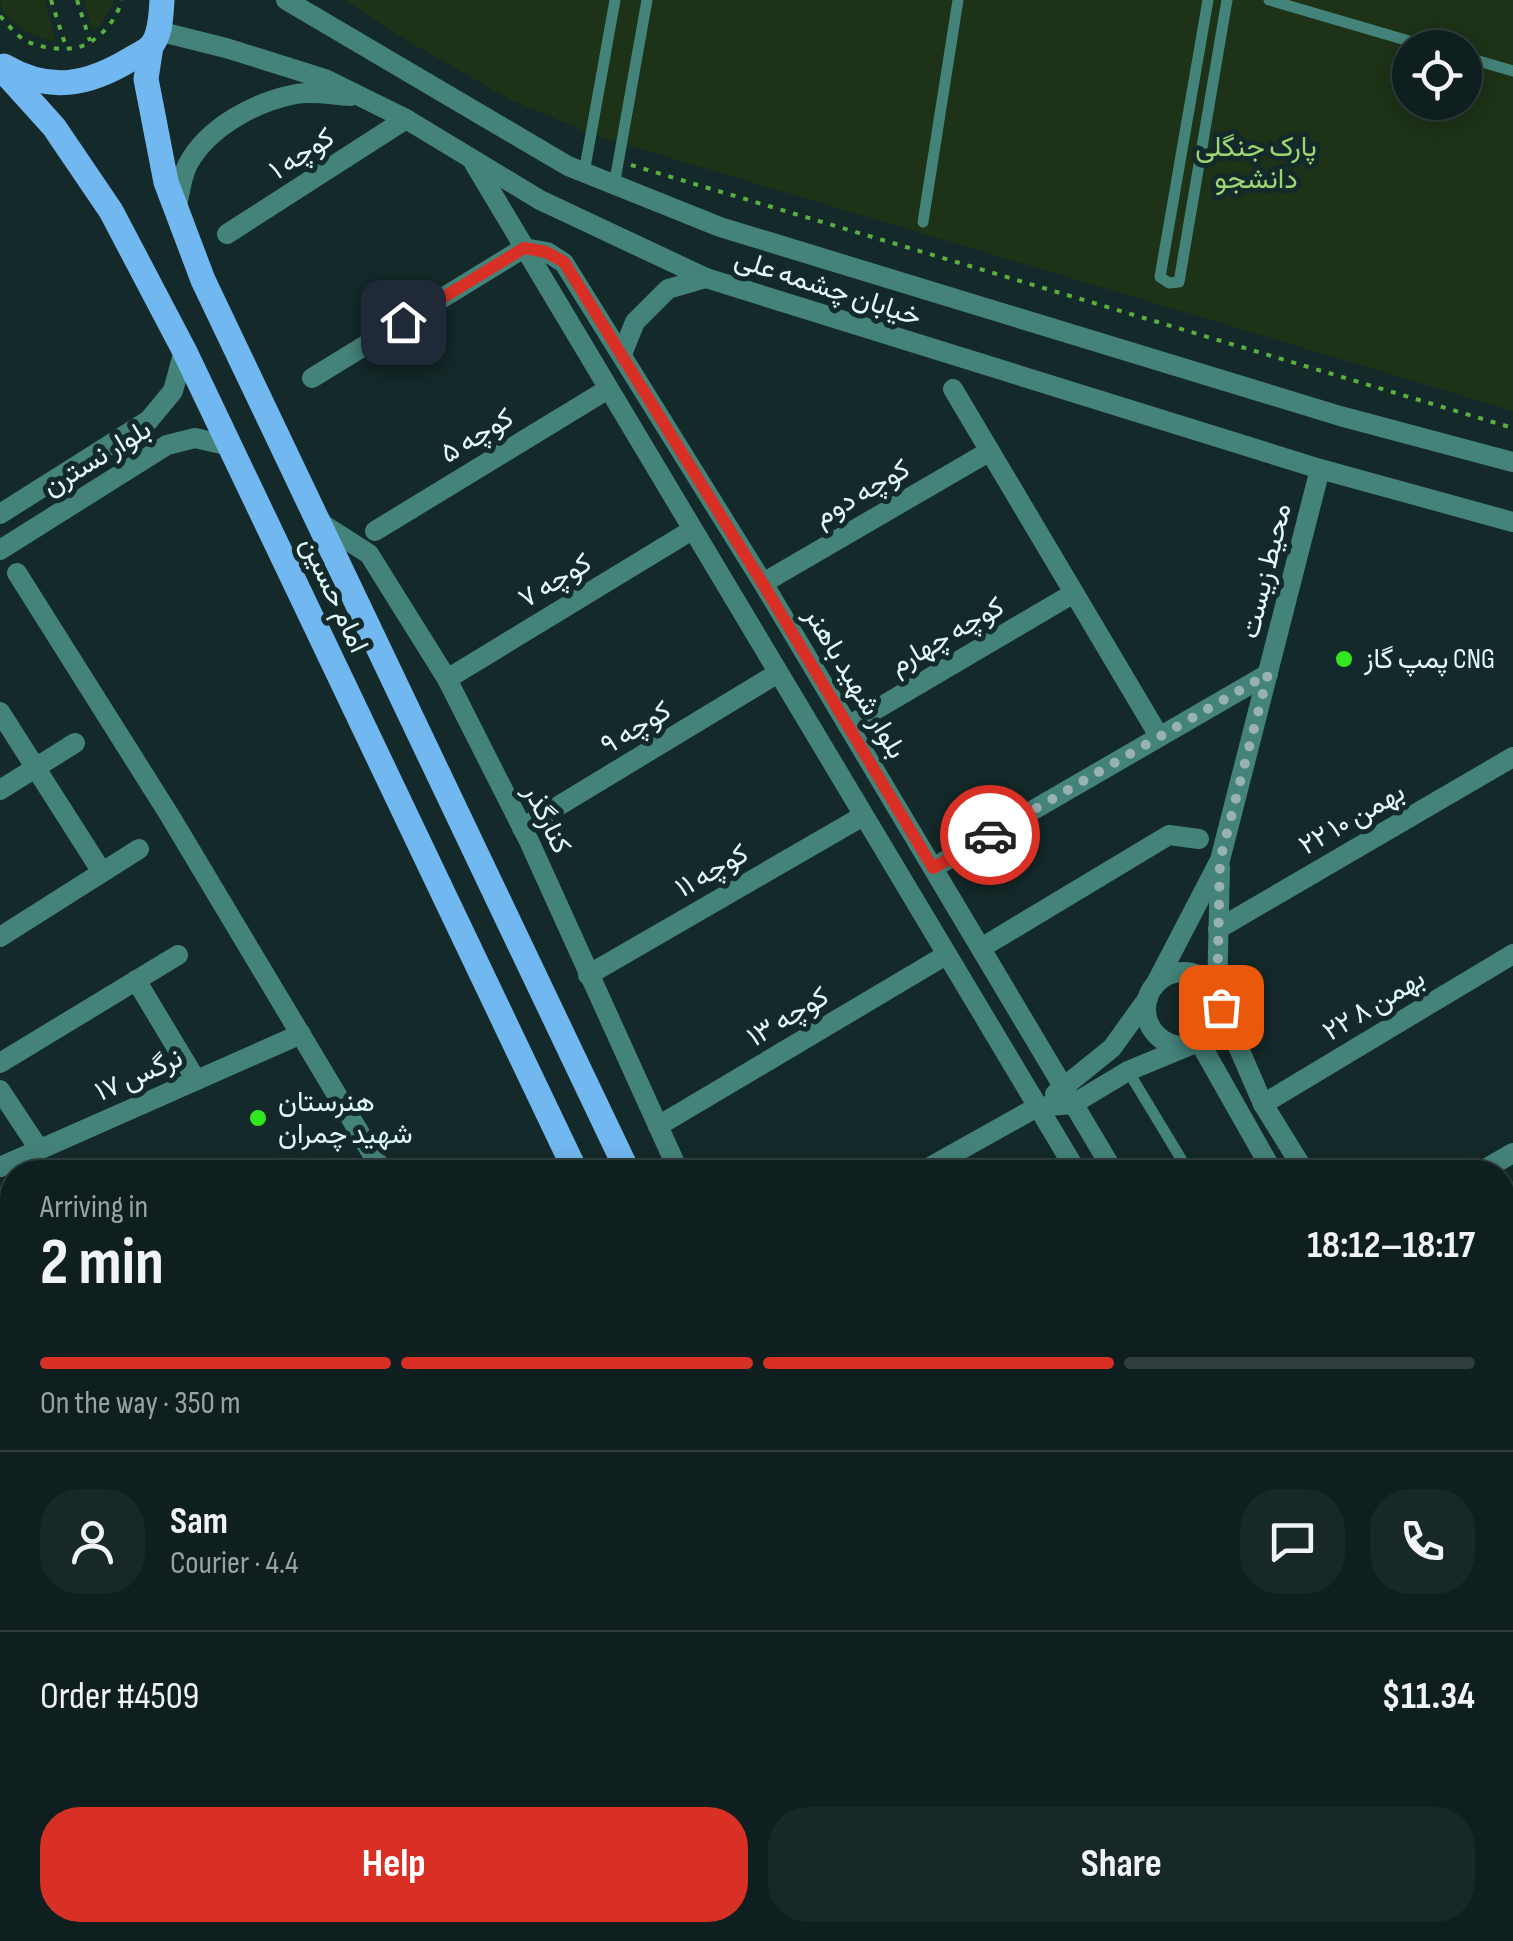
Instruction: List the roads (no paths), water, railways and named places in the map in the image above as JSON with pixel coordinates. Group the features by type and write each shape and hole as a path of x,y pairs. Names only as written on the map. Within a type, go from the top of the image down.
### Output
{"main road":[{"name":"امام حسین","path":"162,0 146,79 166,182 203,280 622,1160"},
{"path":"0,65 24,78 57,84 90,80 120,65 155,38"},
{"name":"امام حسین","path":"0,65 54,128 111,211 184,350 570,1160"}],"street":[{"name":"خیابان چشمه علی","path":"286,0 584,174 720,228 1321,410 1513,462"},
{"name":"خیابان چشمه علی","path":"155,38 273,62 325,79 406,120 554,206 706,278 1320,469 1513,522"},
{"path":"176,209 187,166 204,143 245,112 298,94 363,98"},
{"name":"کوچه ۱","path":"227,234 406,120"},
{"path":"473,161 1069,1160"},
{"path":"312,378 524,248"},
{"name":"بلوار شهید باهنر","path":"524,248 546,252 564,262 763,584 1107,1160"},
{"path":"622,354 635,322 668,289 706,278"},
{"name":"بلوار نسترن","path":"0,514 149,420 173,391 184,350"},
{"name":"کوچه ۵","path":"375,530 608,388"},
{"path":"953,389 1159,736"},
{"name":"بلوار نسترن","path":"0,550 166,445 194,438 230,446"},
{"name":"کوچه دوم","path":"763,584 990,451"},
{"name":"محیط زیست","path":"1219,1000 1220,860 1320,469"},
{"name":"کنارگذر","path":"319,522 369,554 447,678 522,828 674,1160"},
{"name":"کوچه ۷","path":"447,678 692,530"},
{"path":"17,573 170,816 375,1160"},
{"name":"کوچه چهارم","path":"848,726 1074,593"},
{"name":"کوچه ۹","path":"522,828 778,673"},
{"path":"933,868 1268,674"},
{"path":"0,712 102,872"},
{"path":"0,790 74,743"},
{"name":"۲۲ بهمن ۱۰","path":"1218,929 1513,757"},
{"name":"کوچه ۱۱","path":"588,974 863,816"},
{"path":"981,948 1169,834 1198,839"},
{"path":"0,937 139,848"},
{"name":"محیط زیست","path":"1068,1096 1112,1048 1152,991 1220,860"},
{"name":"۲۲ بهمن ۸","path":"1263,1104 1513,954"},
{"path":"0,1063 178,955"},
{"name":"کوچه ۱۳","path":"658,1126 946,955"},
{"path":"1193,1045 1171,1045 1159,1038 1146,1012 1152,991 1167,976 1181,972 1208,981 1263,1104 1298,1160"},
{"path":"136,980 196,1080"},
{"path":"942,1160 1037,1107 1193,1045 1212,1034 1219,1022 1219,1000"},
{"name":"نرگس ۱۷","path":"15,1160 300,1034"},
{"path":"1193,1045 1265,1160"},
{"path":"0,1090 39,1149"}],"lane":[{"path":"584,174 614,0"},
{"path":"614,186 647,0"},
{"path":"923,222 958,0"},
{"path":"1208,0 1160,277 1169,283 1179,282 1227,0"},
{"path":"1269,0 1392,36"},
{"path":"1482,62 1513,71"},
{"path":"1128,1071 1182,1160"}],"place":[{"name":"پمپ گاز CNG","path":"1344,659"},
{"name":"هنرستان شهید چمران","path":"258,1118"}],"park label":[{"name":"پارک جنگلی دانشجو","path":"1256,163"}]}
